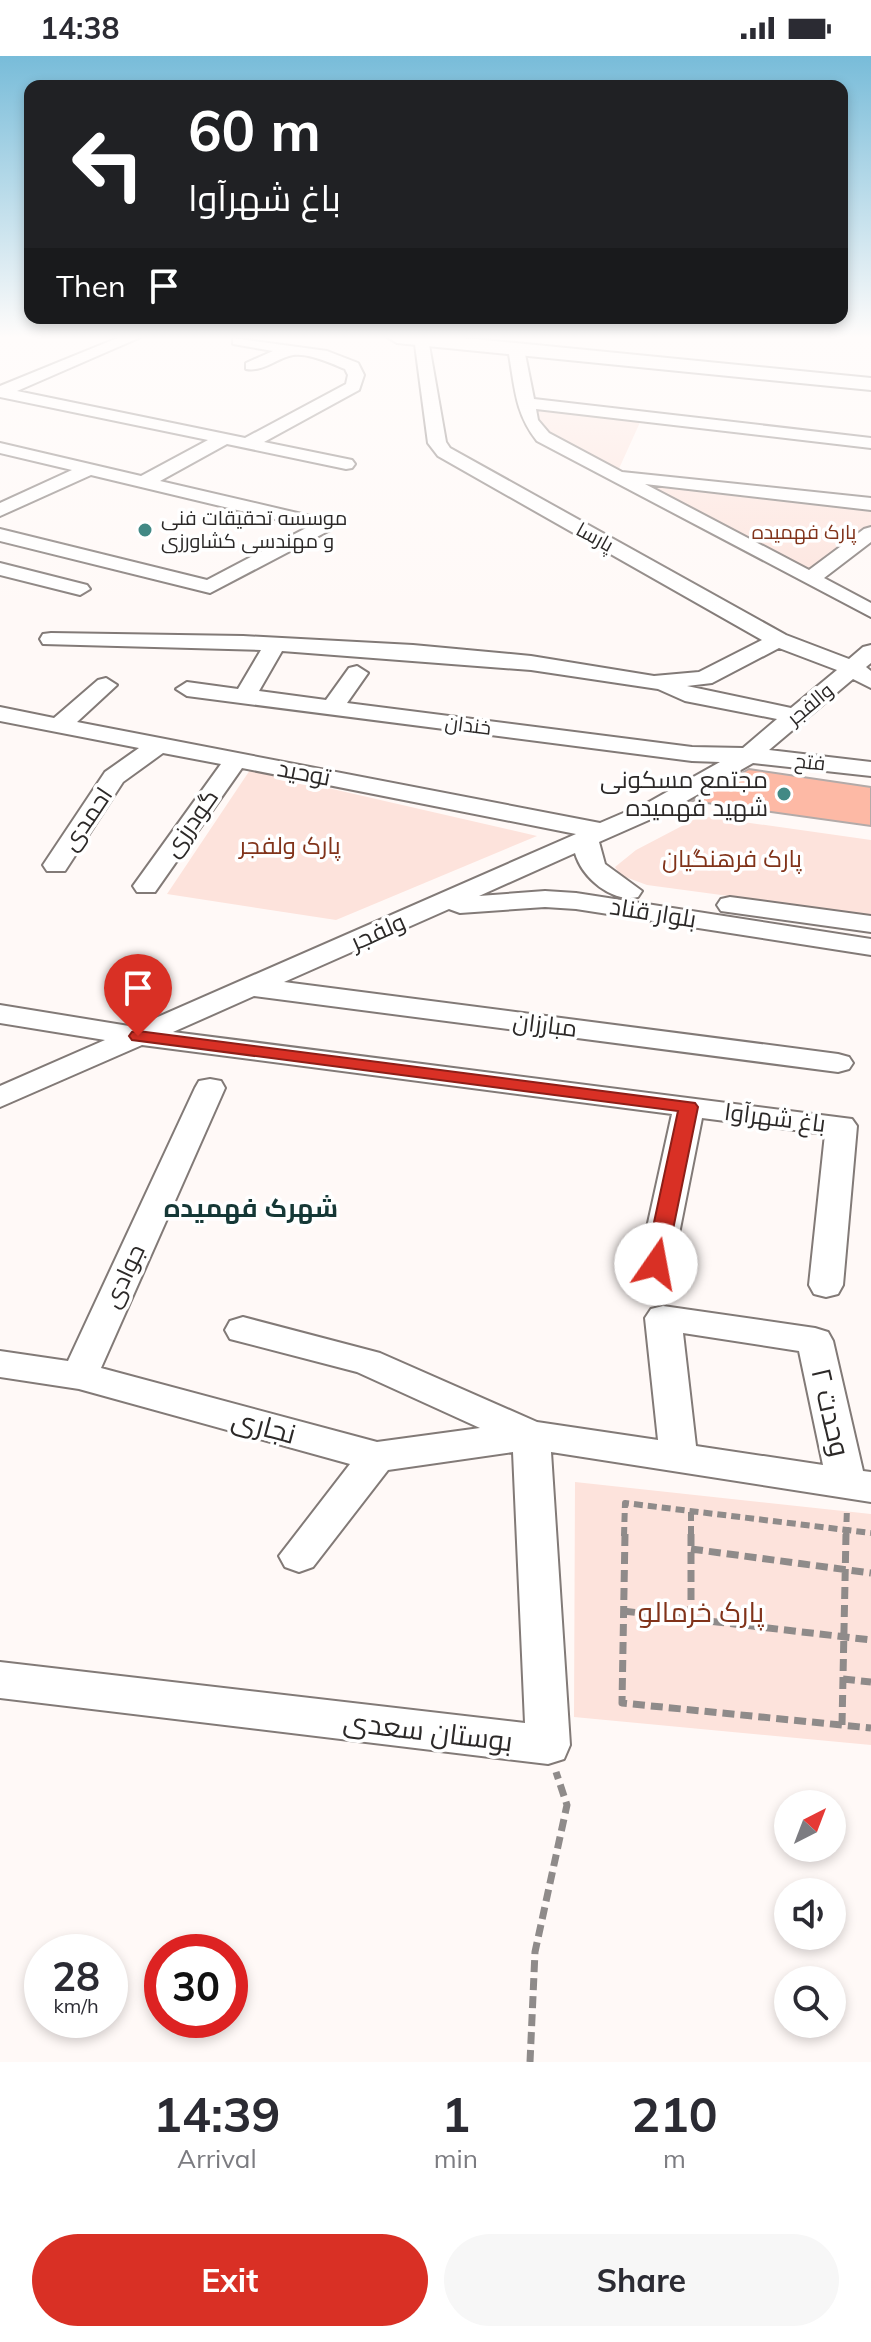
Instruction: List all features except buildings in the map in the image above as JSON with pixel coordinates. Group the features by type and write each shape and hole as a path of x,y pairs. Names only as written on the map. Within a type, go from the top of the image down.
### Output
{"street":[{"path":"184,431 346,464"},
{"path":"247,444 272,431"},
{"name":"پارسا","path":"435,431 437,443 444,452 778,640 862,675"},
{"path":"538,431 543,437 612,475 871,611"},
{"path":"764,431 871,443"},
{"path":"144,482 224,439"},
{"path":"0,448 325,525 210,587 0,535"},
{"path":"0,510 89,469"},
{"path":"612,475 871,504"},
{"path":"809,579 871,533"},
{"path":"0,569 80,589"},
{"path":"51,639 275,644 531,663 654,683 693,696 795,716"},
{"path":"654,683 704,678 778,640"},
{"path":"245,696 275,644"},
{"name":"والفجر","path":"749,755 795,716 862,675 871,652"},
{"path":"332,707 357,673"},
{"path":"58,726 106,685"},
{"name":"خندان","path":"187,689 692,754 749,755"},
{"path":"0,739 7,716"},
{"name":"توحید","path":"7,716 236,760 596,836"},
{"name":"احمدی","path":"56,865 114,777 158,745"},
{"name":"فتح","path":"749,755 871,769"},
{"name":"ولفجر","path":"0,1097 596,836 682,795 749,755"},
{"name":"گودرزی","path":"146,886 236,760"},
{"path":"596,836 586,854 597,873 629,891"},
{"name":"بلوار قناد","path":"509,875 871,924"},
{"name":"بلوار قناد","path":"434,908 518,900 576,901 871,947"},
{"name":"مبارزان","path":"252,987 838,1063"},
{"name":"باغ شهرآوا","path":"0,1014 138,1036 841,1126 826,1285"},
{"name":"جوادی","path":"79,1376 210,1088"},
{"path":"656,1264 689,1107"},
{"name":"وحدت ۲","path":"679,1460 663,1318 815,1341 859,1485"},
{"name":"نجاری","path":"243,1330 367,1362 531,1435 679,1460 859,1485"},
{"name":"نجاری","path":"0,1364 79,1376 377,1457 531,1435"},
{"name":"بوستان سعدی","path":"5,1687 548,1745 531,1435"},
{"path":"299,1556 377,1457"}],"path":[{"path":"871,1533 625,1503 622,1703 871,1728"},
{"path":"691,1512 691,1619"},
{"path":"842,1725 847,1531"},
{"path":"691,1549 871,1573"},
{"path":"623,1611 871,1640"},
{"path":"843,1679 871,1682"},
{"path":"530,2062 535,1952 567,1805 548,1745"}],"green space":[{"path":"544,431 636,431 617,473 553,439"},
{"name":"پارک فهمیده","path":"628,479 871,507 871,528 807,572"},
{"name":"پارک ولفجر","path":"250,770 537,836 336,920 167,894"},
{"name":"پارک فرهنگیان","path":"701,816 871,840 871,915 647,885 620,875 615,867 636,850"},
{"name":"پارک خرمالو","path":"575,1482 871,1514 871,1745 574,1717"}],"place":[{"name":"موسسه تحقیقات فنی و مهندسی کشاورزی","path":"145,530"},
{"name":"مجتمع مسکونی شهید فهمیده","path":"784,794"}],"district":[{"name":"شهرک فهمیده","path":"251,1208"}],"route":[{"path":"138,1036 689,1107 656,1264"}]}
